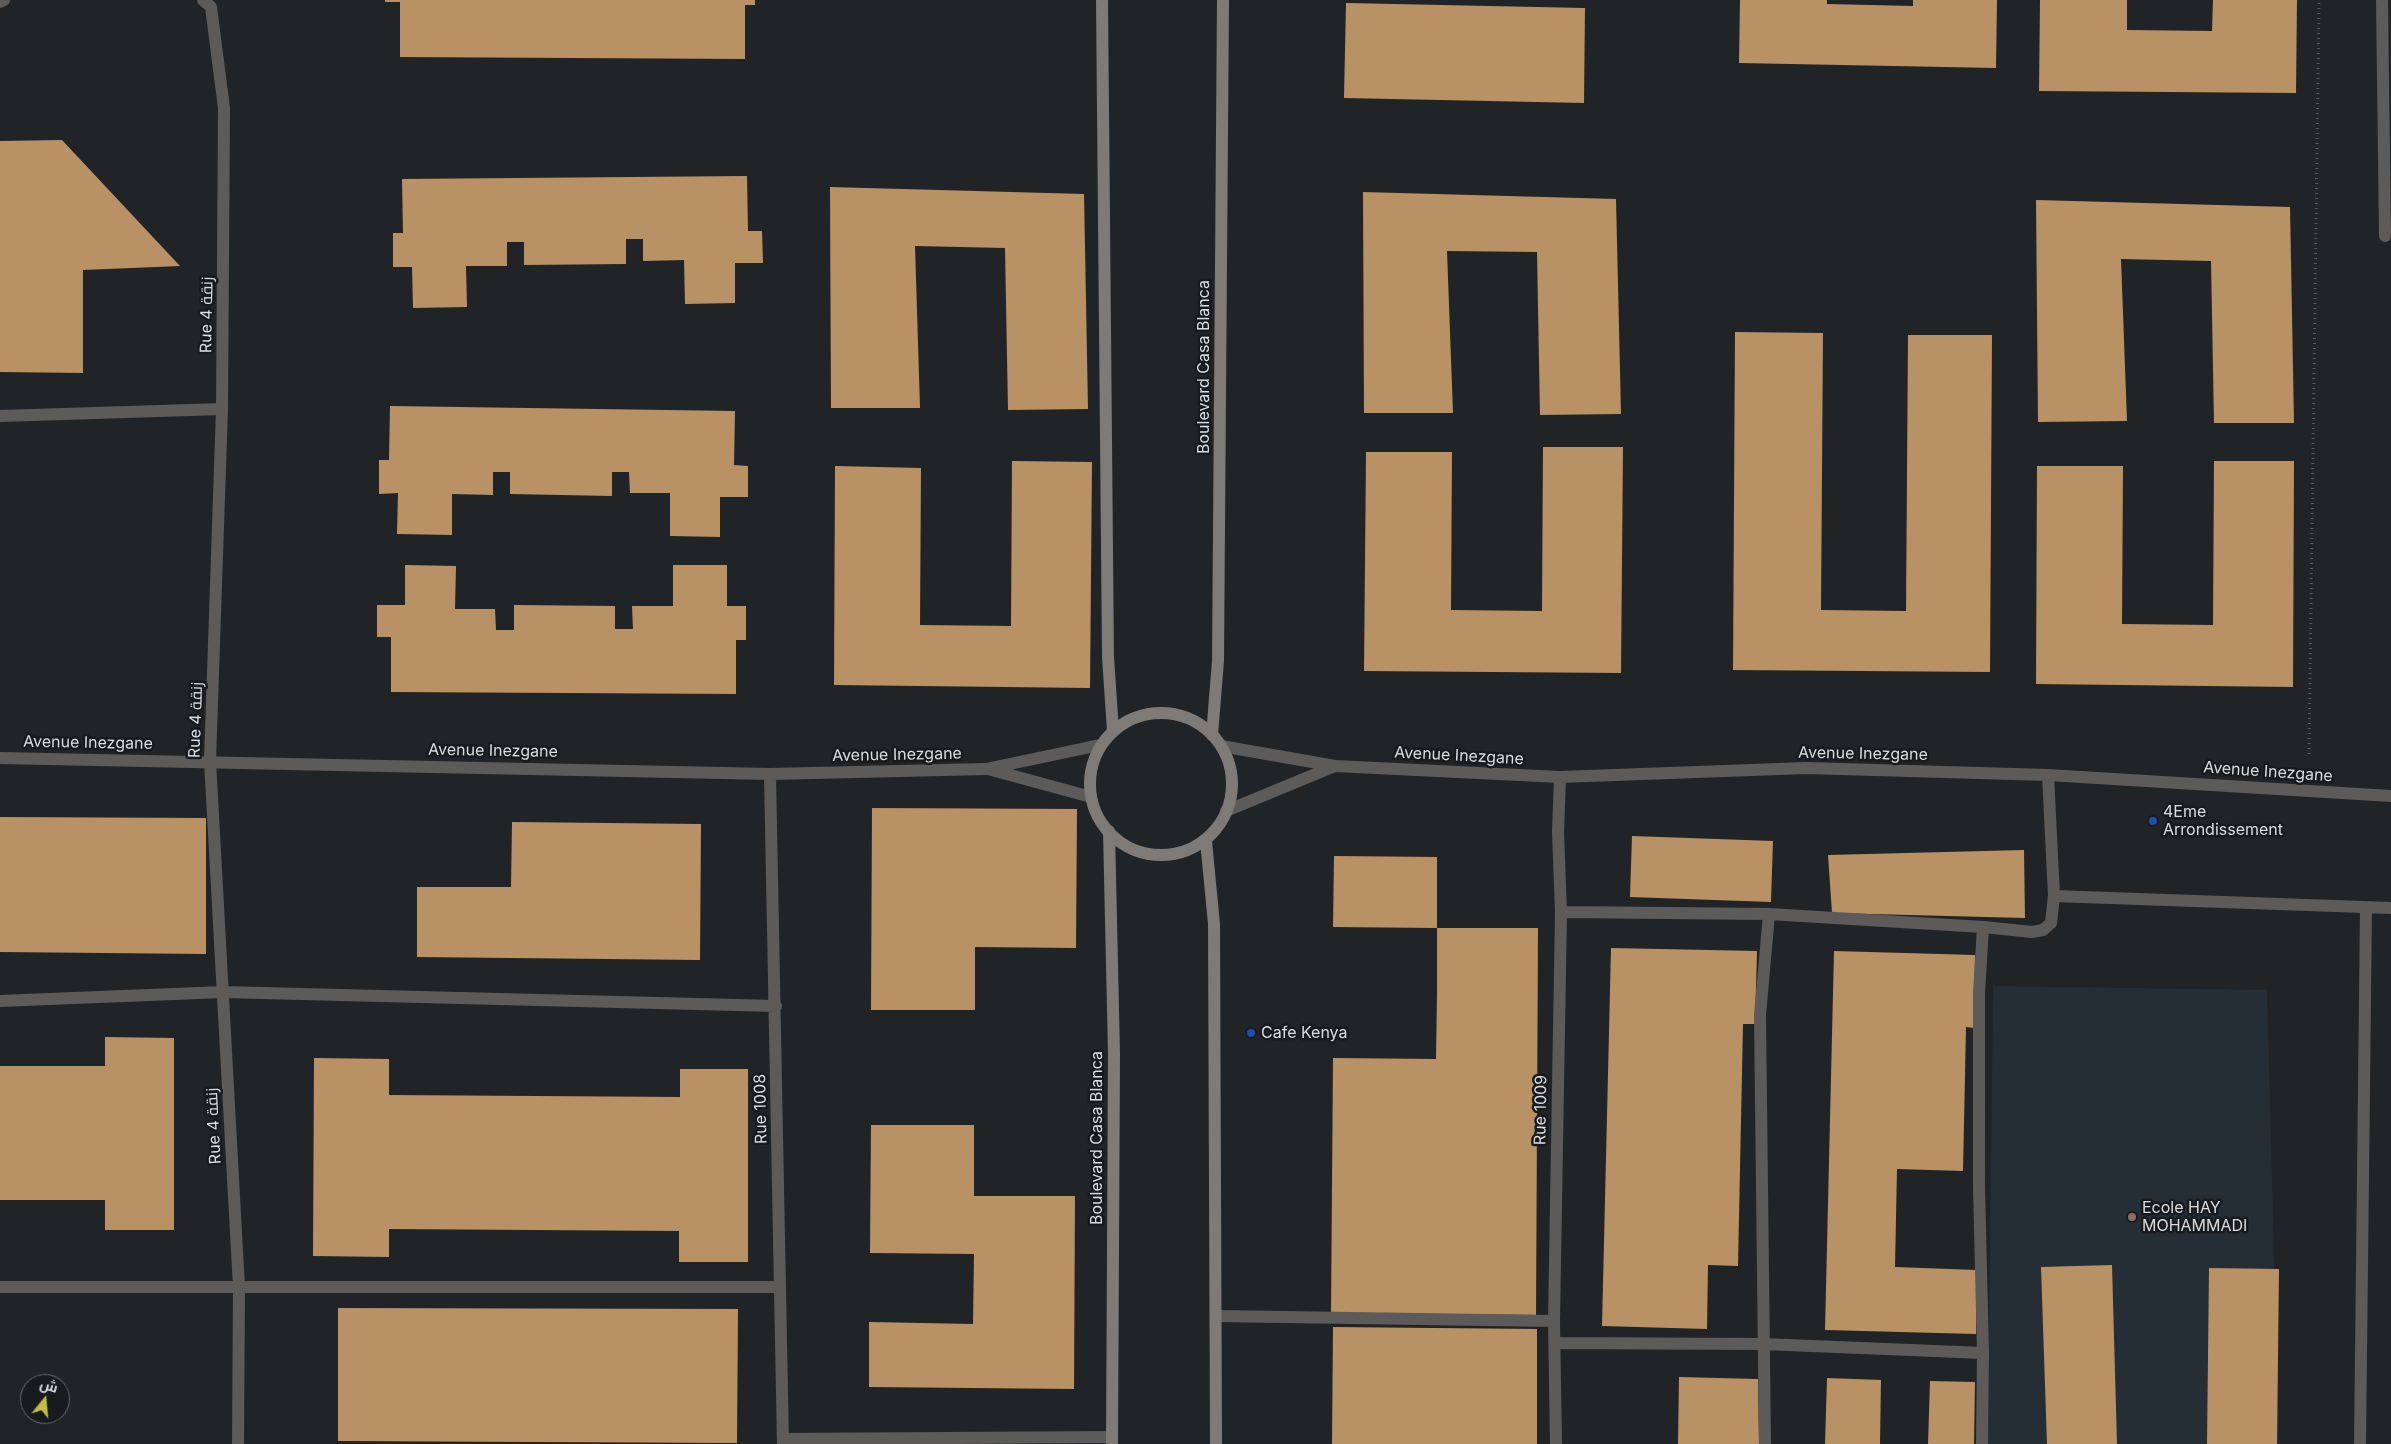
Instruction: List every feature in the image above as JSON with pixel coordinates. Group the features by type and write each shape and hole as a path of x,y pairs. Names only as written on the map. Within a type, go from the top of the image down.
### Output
{"main road":[{"path":"1102,0 1108,657 1113,731"},
{"name":"Boulevard Casa Blanca","path":"1212,735 1218,662 1222,0"},
{"path":"1152,713 1174,714 1194,721 1212,735 1221,746 1228,761 1232,778 1231,795 1226,811 1221,822 1206,841 1182,852 1155,855 1130,848 1109,831 1090,797 1089,779 1092,761 1100,745 1113,731 1131,719 1152,713"},
{"name":"Boulevard Casa Blanca","path":"1109,831 1114,1054 1112,1440"},
{"path":"1206,841 1214,924 1216,1444"}],"street":[{"path":"0,2 4,0"},
{"path":"2382,0 2385,236"},
{"name":"Rue 4 زنقة","path":"211,2 224,108 222,409 210,761 239,1287 238,1444"},
{"path":"0,416 222,409"},
{"path":"986,769 1100,745"},
{"name":"Avenue Inezgane","path":"1221,746 1334,766 1560,777 1806,768 2048,775 2391,796"},
{"name":"Avenue Inezgane","path":"0,758 770,774 986,769"},
{"path":"1226,811 1334,766"},
{"path":"986,769 1090,797"},
{"name":"Rue 1008","path":"770,774 783,1441"},
{"path":"1561,912 1769,914 1982,927 2032,932 2043,930 2051,923 2054,896 2048,775"},
{"name":"Rue 1009","path":"1556,1444 1554,1321 1561,912 1558,832 1560,777"},
{"path":"2054,896 2391,908"},
{"path":"2360,1444 2366,908"},
{"path":"1765,1444 1762,1344 1760,1015 1769,914"},
{"path":"1982,927 1979,1187 1983,1353 1982,1444"},
{"path":"0,1001 223,992 776,1006"},
{"path":"0,1287 780,1287"},
{"path":"1216,1316 1554,1321"},
{"path":"1555,1343 1762,1344 1983,1353"},
{"path":"783,1441 1112,1440"}],"path":[{"path":"2309,754 2319,0"}],"shaded area":[{"name":"Ecole HAY MOHAMMADI","path":"1993,986 2267,990 2279,1444 1988,1444"}],"building":[{"path":"385,0 755,0 755,5 745,5 745,59 400,57 400,2 385,2"},
{"path":"1740,0 1827,0 1827,4 1913,6 1913,0 1997,0 1996,68 1739,63"},
{"path":"2040,0 2127,0 2127,30 2212,31 2213,0 2297,0 2296,93 2039,91"},
{"path":"1346,3 1585,8 1584,103 1344,98"},
{"path":"62,140 180,266 83,270 83,373 0,372 0,141"},
{"path":"747,176 748,231 762,231 763,263 735,263 735,303 685,304 684,260 643,261 643,239 626,239 626,264 524,265 524,242 507,242 507,266 466,266 467,307 413,308 412,267 393,267 393,233 403,233 402,179"},
{"path":"830,187 1084,194 1088,409 1008,410 1005,248 915,246 920,408 831,408"},
{"path":"1363,192 1616,199 1621,414 1540,415 1537,252 1447,251 1453,413 1364,413"},
{"path":"2036,200 2290,207 2294,423 2214,423 2211,261 2121,259 2127,421 2038,422"},
{"path":"1735,332 1823,333 1821,610 1906,611 1908,335 1992,335 1990,672 1733,670"},
{"path":"390,406 735,411 734,465 748,466 748,497 720,497 720,537 670,536 670,493 630,493 629,472 612,472 612,496 510,494 510,472 493,472 493,495 452,494 452,535 397,534 398,493 379,494 379,460 389,460"},
{"path":"1543,447 1623,447 1621,673 1364,671 1366,452 1452,452 1451,610 1542,611"},
{"path":"1012,461 1092,462 1090,688 834,685 835,466 921,468 920,625 1011,626"},
{"path":"2214,461 2294,461 2293,687 2036,684 2037,466 2123,466 2122,624 2213,625"},
{"path":"405,565 456,566 455,609 495,609 496,630 514,630 514,605 615,606 615,629 633,629 632,606 673,606 673,565 727,565 727,606 746,606 746,640 736,640 736,694 391,692 391,637 377,637 377,605 405,605"},
{"path":"872,808 1077,809 1076,948 975,947 975,1010 871,1010"},
{"path":"0,817 206,818 206,954 0,952"},
{"path":"512,822 701,824 700,960 417,957 417,887 511,887"},
{"path":"1632,836 1773,841 1771,902 1630,897"},
{"path":"2024,850 2025,918 1832,913 1828,855"},
{"path":"1334,856 1437,857 1437,928 1333,927"},
{"path":"1437,928 1538,928 1536,1315 1331,1313 1333,1058 1436,1059"},
{"path":"1611,948 1757,951 1755,1024 1743,1024 1738,1266 1708,1265 1707,1329 1602,1326"},
{"path":"1834,951 1975,955 1974,1028 1966,1027 1963,1171 1897,1169 1895,1267 1977,1270 1976,1334 1825,1330"},
{"path":"105,1037 174,1038 174,1230 105,1230 105,1200 0,1200 0,1066 105,1066"},
{"path":"314,1058 389,1059 389,1095 680,1097 680,1069 748,1069 748,1262 679,1262 679,1231 389,1229 389,1257 313,1256"},
{"path":"871,1125 974,1125 974,1196 1075,1196 1074,1389 869,1387 869,1322 973,1324 974,1254 870,1253"},
{"path":"2112,1265 2117,1444 2047,1444 2041,1267"},
{"path":"2209,1268 2279,1269 2277,1444 2207,1444"},
{"path":"338,1308 738,1309 737,1443 338,1441"},
{"path":"1333,1327 1537,1329 1537,1444 1332,1444"},
{"path":"1679,1377 1758,1379 1759,1444 1678,1444"},
{"path":"1827,1378 1881,1380 1880,1444 1825,1444"},
{"path":"1930,1381 1975,1382 1974,1444 1928,1444"}],"place":[{"name":"4Eme Arrondissement","path":"2153,821"},
{"name":"Cafe Kenya","path":"1251,1033"},
{"name":"Ecole HAY MOHAMMADI","path":"2132,1217"}]}
